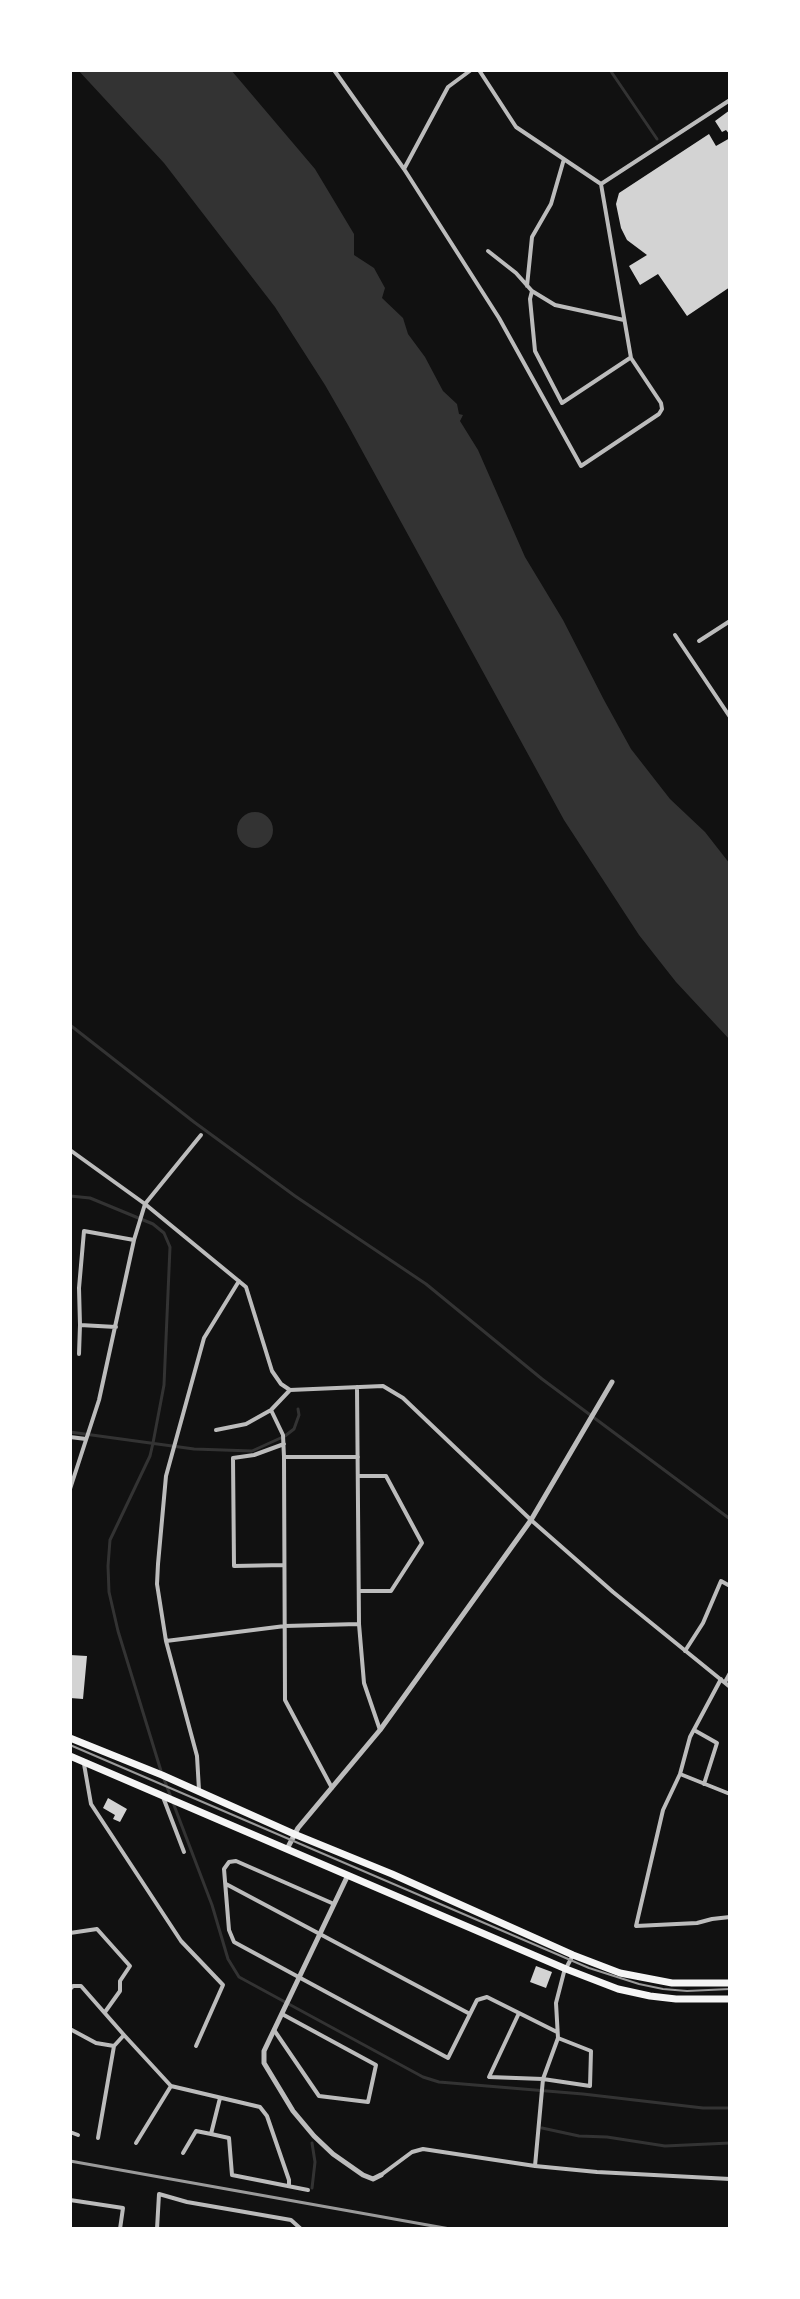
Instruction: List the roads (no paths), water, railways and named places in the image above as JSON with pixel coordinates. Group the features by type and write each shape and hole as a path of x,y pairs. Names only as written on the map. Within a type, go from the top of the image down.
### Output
{"main road":[{"path":"70,1738 620,1973 672,1983 730,1983"},
{"path":"70,1756 618,1989 676,1999 730,1999"}],"street":[{"path":"334,70 404,169 499,318 581,466 659,414 661,403 631,358 601,184 516,127 479,70"},
{"path":"404,169 448,87 471,70"},
{"path":"601,184 730,100"},
{"path":"527,286 532,237 551,204 564,159"},
{"path":"488,251 516,273 532,291 555,305 624,320"},
{"path":"532,291 535,351 562,403 631,358"},
{"path":"699,641 730,621"},
{"path":"675,635 730,717"},
{"path":"70,1489 99,1400 134,1240 145,1204 201,1135"},
{"path":"70,1150 145,1204 246,1287 272,1371 281,1384 290,1390 383,1386 403,1398 531,1520 730,1687"},
{"path":"79,1354 79,1288 84,1231 134,1240"},
{"path":"199,1792 197,1756 166,1641 157,1584 166,1476 204,1338 239,1281"},
{"path":"80,1325 116,1327"},
{"path":"287,1849 294,1834 380,1730 531,1520 612,1382"},
{"path":"357,1387 359,1624 364,1683 380,1730"},
{"path":"216,1430 246,1424 271,1410 290,1390"},
{"path":"271,1410 284,1444 285,1700 332,1788"},
{"path":"70,1437 86,1439"},
{"path":"284,1444 254,1455 233,1458 234,1566 284,1565"},
{"path":"284,1457 358,1457"},
{"path":"358,1476 386,1476 422,1543 391,1591 359,1591"},
{"path":"685,1651 703,1623 721,1581 730,1586"},
{"path":"166,1641 285,1626 359,1624"},
{"path":"730,1673 690,1737 680,1774 663,1810 636,1926 697,1923 730,1917"},
{"path":"694,1730 717,1743 704,1784"},
{"path":"83,1762 91,1804 181,1941 223,1985 196,2046"},
{"path":"680,1774 730,1794"},
{"path":"162,1795 184,1852"},
{"path":"334,1904 236,1861 229,1862 224,1869 229,1930 234,1942 448,2058 477,2000 487,1997 519,2013 557,2035 591,2051 590,2086 543,2079 489,2077 519,2013"},
{"path":"348,1874 264,2051 264,2063 293,2111 333,2154 373,2179 412,2152 423,2149 535,2166 730,2179"},
{"path":"226,1884 470,2014"},
{"path":"70,1933 97,1929 130,1966 120,1981 120,1991 105,2012"},
{"path":"535,2166 543,2079 557,2035 556,2003 573,1955"},
{"path":"70,1989 81,1986 171,2086 260,2107 267,2116 289,2186"},
{"path":"274,2030 319,2096 368,2102 376,2065 282,2014"},
{"path":"70,2029 96,2043 114,2046"},
{"path":"98,2138 114,2046 124,2035"},
{"path":"136,2143 171,2086"},
{"path":"211,2134 220,2098"},
{"path":"183,2153 196,2131 229,2138 232,2175 308,2190"},
{"path":"70,2132 78,2135"},
{"path":"157,2229 159,2194 187,2202 291,2220 301,2229"},
{"path":"70,2200 123,2208 120,2229"}],"waterway":[{"path":"610,70 657,139"},
{"path":"70,1025 295,1196 426,1284 542,1379 730,1519"},
{"path":"70,1196 90,1198 153,1224 164,1233 170,1247 164,1385 153,1443 150,1456 110,1540 108,1566 109,1592 118,1631 161,1771"},
{"path":"70,1432 194,1449 252,1451 294,1429 298,1409"},
{"path":"164,1779 212,1905 228,1959 239,1977 423,2077 439,2082 703,2108 730,2108"},
{"path":"542,2128 579,2136 665,2146 730,2143"},
{"path":"312,2143 315,2162 312,2188"}],"tram line":[{"path":"70,1745 589,1968 663,1989 730,1989"}],"railway":[{"path":"70,2161 450,2229"}]}
